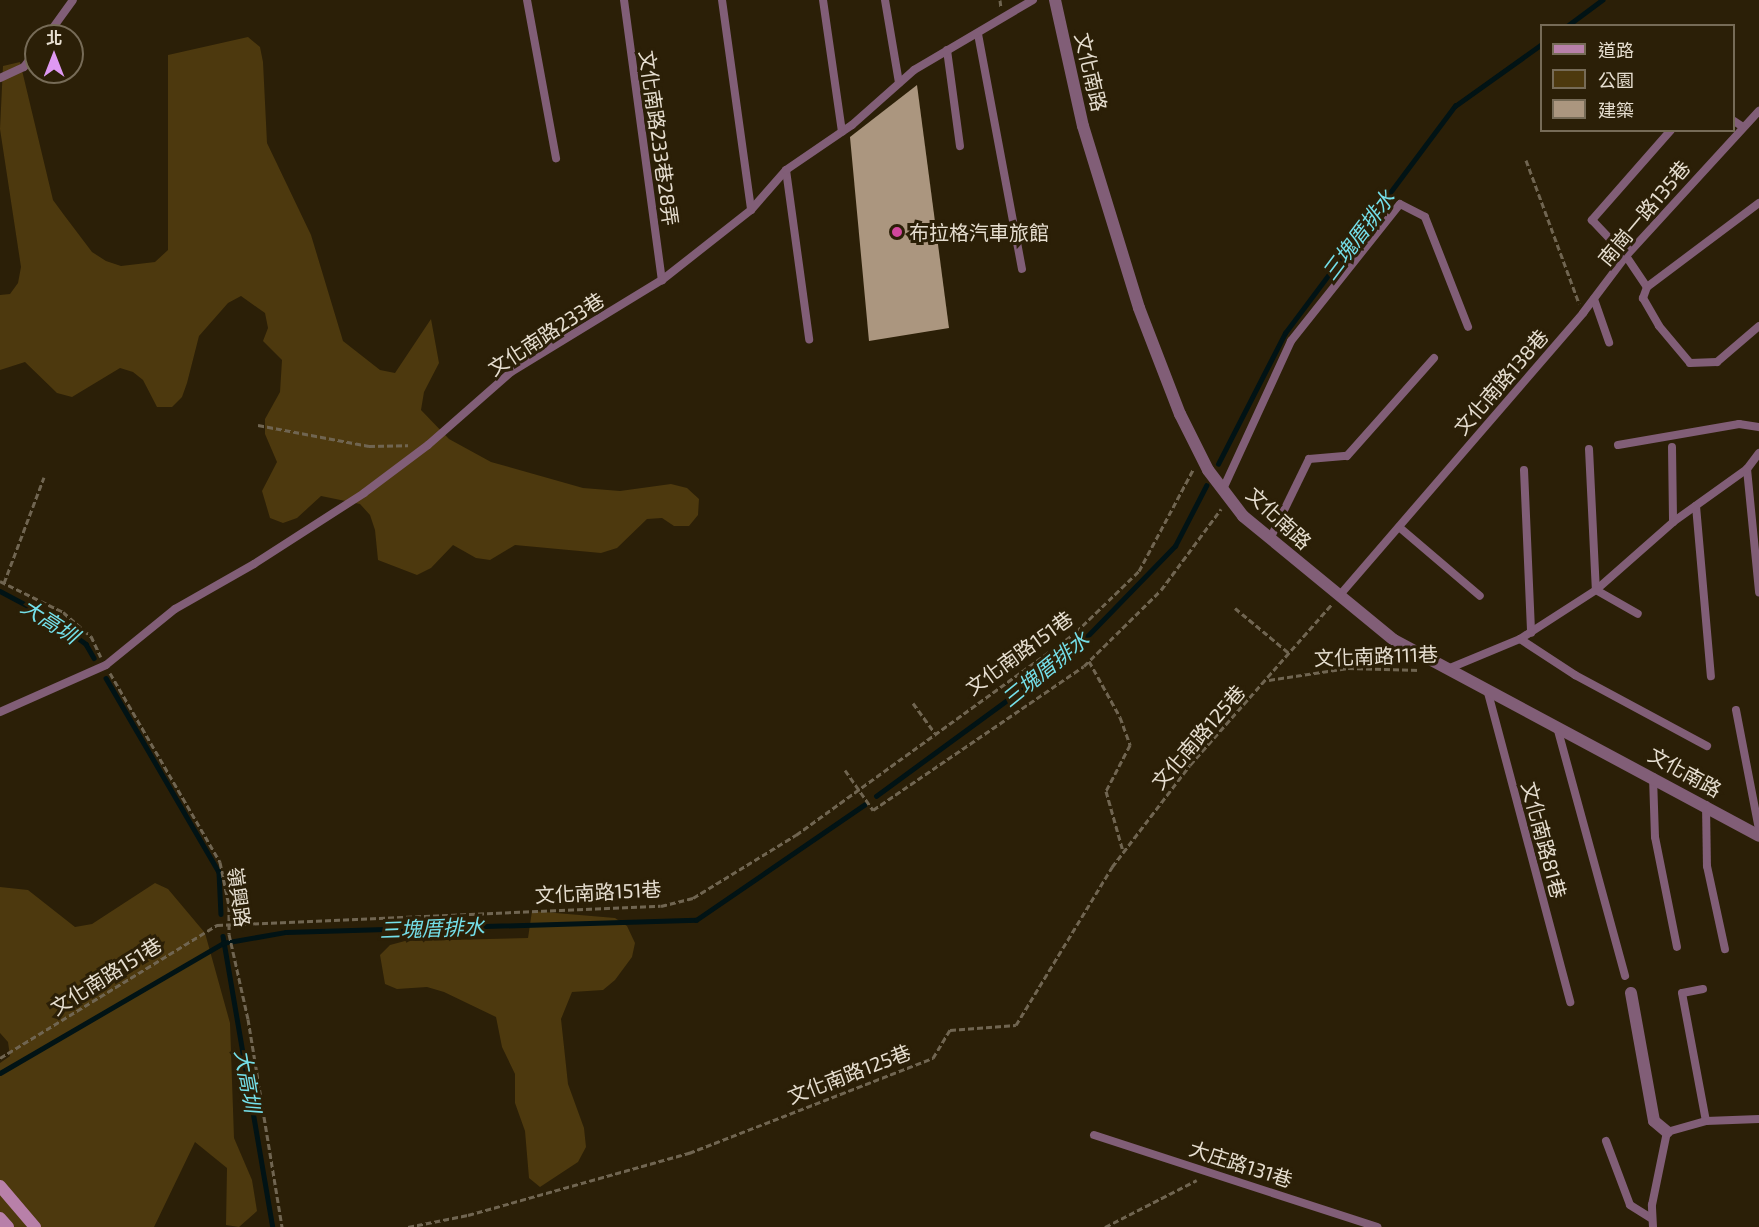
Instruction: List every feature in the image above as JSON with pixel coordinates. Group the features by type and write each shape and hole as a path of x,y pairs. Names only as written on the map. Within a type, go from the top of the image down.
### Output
{"main road":[{"path":"0,1186 35,1227"},
{"path":"0,1218 8,1227"}],"street":[{"name":"文化南路","path":"1055,0 1083,126 1139,308 1180,414 1201,455 1226,493 1270,539 1394,640 1557,724 1759,836"},
{"path":"1631,993 1654,1121 1667,1132"}],"lane":[{"path":"56,24 73,0"},
{"path":"527,0 556,158"},
{"name":"文化南路233巷28弄","path":"624,0 662,280"},
{"path":"722,0 751,210"},
{"path":"823,0 842,132"},
{"path":"885,0 899,83"},
{"name":"文化南路233巷","path":"0,712 106,665 175,609 254,564 364,494 428,445 511,372 662,280 751,210 786,170 842,132 899,83 947,50 1034,0"},
{"path":"978,34 1022,269"},
{"path":"947,50 960,146"},
{"path":"0,78 24,67"},
{"name":"南崗一路135巷","path":"1583,313 1626,256 1759,111"},
{"path":"1735,122 1743,127"},
{"path":"1647,287 1626,256 1592,220 1669,132"},
{"path":"786,170 809,339"},
{"path":"1759,203 1647,287 1644,298 1659,326 1690,363 1717,362 1759,326"},
{"path":"1226,493 1291,342 1400,204 1425,217 1468,327"},
{"path":"1594,299 1609,342"},
{"name":"文化南路138巷","path":"1339,596 1583,313"},
{"path":"1270,539 1309,459 1347,456 1434,358"},
{"path":"1618,445 1739,424 1759,428"},
{"path":"1672,447 1673,522"},
{"path":"1589,449 1596,590"},
{"path":"1450,668 1520,639 1596,590 1652,543 1673,522 1747,469 1759,453"},
{"path":"1747,469 1756,535 1759,592"},
{"path":"1524,470 1531,633"},
{"path":"1696,506 1712,676"},
{"path":"1399,527 1480,596"},
{"path":"1596,590 1638,614"},
{"path":"1520,639 1575,675 1707,746"},
{"name":"文化南路81巷","path":"1486,686 1570,1002"},
{"path":"1736,710 1759,830"},
{"path":"1557,724 1625,976"},
{"path":"1653,777 1655,837 1677,947"},
{"path":"1706,805 1707,866 1725,949"},
{"path":"1703,989 1682,993 1706,1120"},
{"path":"1606,1141 1630,1205 1652,1222 1667,1132 1706,1120 1759,1119"},
{"name":"大庄路131巷","path":"1094,1135 1223,1174 1377,1227"}],"path":[{"path":"1526,160 1583,313"},
{"path":"258,425 369,446 428,445"},
{"name":"文化南路151巷","path":"0,1058 217,925 661,906 693,898 796,835 1076,632 1139,571 1201,455"},
{"path":"2,582 44,477"},
{"path":"845,770 873,810 1089,661 1161,590 1226,493"},
{"name":"嶺興路","path":"2,582 63,612 91,636 220,862 229,906 229,934 248,1019 282,1227"},
{"name":"文化南路125巷","path":"408,1227 468,1215 689,1153 933,1058 950,1030 1016,1025 1123,852 1190,765 1339,596"},
{"path":"1235,608 1289,653"},
{"path":"1089,661 1120,717 1130,745 1106,791 1123,852"},
{"name":"文化南路111巷","path":"1267,680 1348,668 1425,670"},
{"path":"914,703 935,733"},
{"path":"1105,1227 1196,1180 1223,1174"}],"green space":[{"path":"248,37 260,47 263,62 267,143 311,235 343,341 380,370 395,373 431,319 439,363 424,392 421,410 449,439 491,462 583,488 620,491 671,484 687,488 699,499 698,515 689,526 674,526 662,518 647,519 617,548 601,553 515,545 490,560 476,558 453,545 431,568 417,575 378,560 375,530 370,515 360,504 321,496 297,518 283,523 270,518 262,491 277,462 265,434 265,419 280,392 282,360 263,341 268,328 265,313 241,296 228,303 199,336 182,397 172,407 157,407 143,380 133,372 120,368 72,397 57,393 25,362 0,370 0,295 10,294 18,283 21,267 0,129 3,66 20,62 53,200 92,252 106,261 121,266 155,262 168,250 168,55"},
{"path":"155,883 168,889 205,933 230,1023 234,1138 252,1180 257,1211 239,1227 226,1225 227,1168 195,1142 154,1227 0,1227 0,1063 10,1056 8,1042 0,1033 0,887 28,890 75,927 92,924"},
{"path":"532,911 615,918 627,926 635,943 632,957 615,980 603,990 572,992 561,1019 568,1084 584,1128 586,1147 578,1162 540,1187 529,1178 525,1131 515,1103 515,1074 502,1047 496,1017 444,992 427,987 397,989 385,984 380,955 390,945 405,941 528,938"}],"building":[{"name":"布拉格汽車旅館","path":"917,85 949,328 869,341 850,137"}],"waterway":[{"name":"三塊厝排水","path":"1570,24 1602,0"},
{"name":"三塊厝排水","path":"1218,464 1285,333 1455,106 1540,45"},
{"name":"三塊厝排水","path":"876,796 1069,655 1175,546 1206,486"},
{"name":"大高圳","path":"0,591 49,617 86,644 94,658"},
{"name":"大高圳","path":"106,678 219,872 221,914"},
{"name":"三塊厝排水","path":"0,1073 223,943 286,932 696,920 864,805"},
{"name":"大高圳","path":"223,936 273,1227"}],"place":[{"name":"布拉格汽車旅館","path":"897,232"}]}
